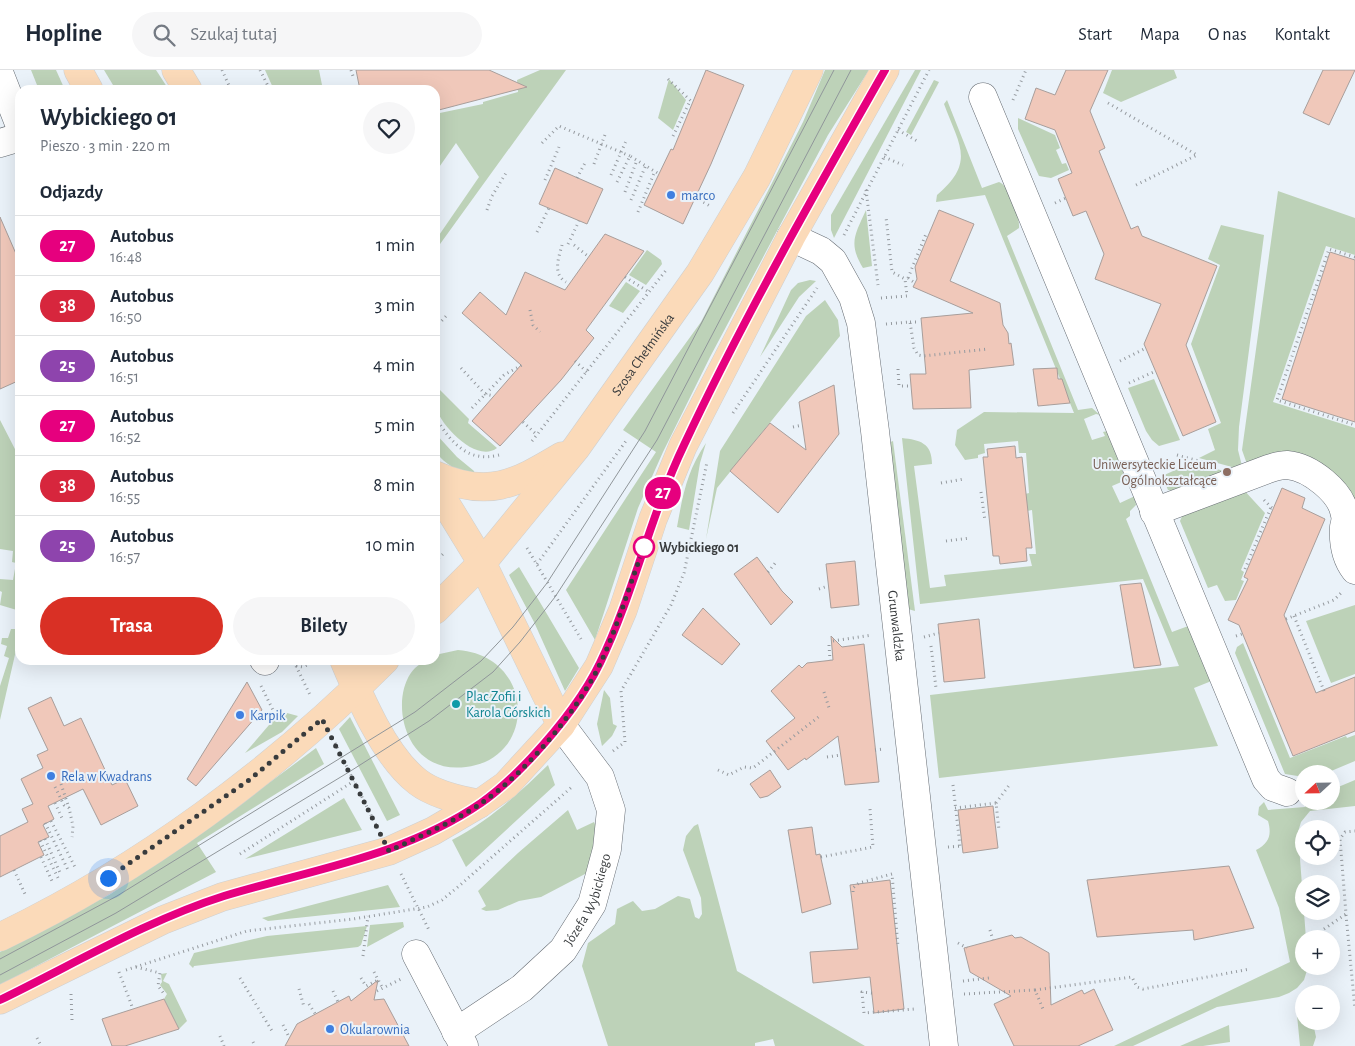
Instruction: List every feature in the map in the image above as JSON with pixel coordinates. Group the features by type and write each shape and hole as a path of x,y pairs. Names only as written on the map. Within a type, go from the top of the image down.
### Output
{"main road":[{"path":"78,70 86,85"},
{"path":"176,70 185,85"},
{"name":"Szosa Chełmińska","path":"440,605 482,563 576,448 715,252 757,177 809,70"},
{"path":"0,1000 163,920 206,904 389,851 433,831 480,804 506,784 562,725 599,666 623,610 653,519 683,446 791,236 885,70"},
{"path":"440,477 457,485 492,487 523,479 576,448"},
{"path":"440,494 482,563 562,725"},
{"path":"346,665 356,689 388,747 402,767 418,783 448,797 480,804"},
{"path":"0,937 108,878 177,832 249,780 322,719 380,665"}],"street":[{"path":"0,75 15,113"},
{"path":"983,97 1266,779 1273,787 1287,792"},
{"path":"0,143 15,138"},
{"name":"Grunwaldzka","path":"791,236 822,251 833,261 853,297 861,324 875,431 944,1046"},
{"path":"1154,512 1268,469 1286,465 1303,469 1316,476 1339,501 1346,515 1344,541 1350,580"},
{"name":"Józefa Wybickiego","path":"418,956 460,1039 522,988 563,950 592,904 607,849 611,810 600,777 562,725"}],"path":[{"path":"222,70 229,85"},
{"path":"260,70 268,85"},
{"path":"351,70 353,76"},
{"path":"1013,101 1026,70"},
{"path":"668,79 691,102 673,136"},
{"path":"1108,103 1197,155 1136,185"},
{"path":"542,143 559,126 630,156 646,165 657,173 638,212"},
{"path":"898,130 917,141"},
{"path":"594,164 606,132"},
{"path":"611,175 626,141"},
{"path":"545,180 559,147"},
{"path":"617,182 630,156"},
{"path":"884,157 903,165"},
{"path":"577,178 586,160"},
{"path":"625,192 637,160"},
{"path":"631,200 646,165"},
{"path":"487,210 492,196 506,173"},
{"path":"866,189 880,298 907,296 906,278 926,234"},
{"path":"696,197 712,208"},
{"path":"709,214 717,200"},
{"path":"537,232 549,208"},
{"path":"886,217 892,272 915,283"},
{"path":"568,244 579,221"},
{"path":"562,245 556,265 563,280 566,282"},
{"path":"574,245 589,257"},
{"path":"1355,257 1329,249 1277,400 1355,425"},
{"path":"525,446 537,435 670,266"},
{"path":"625,277 649,292"},
{"path":"530,310 533,325 540,332"},
{"path":"440,323 448,314"},
{"path":"910,322 914,348 918,355 966,353 988,349"},
{"path":"888,324 916,322"},
{"path":"1119,361 1146,348"},
{"path":"575,361 587,372"},
{"path":"472,408 504,375 522,365"},
{"path":"461,368 485,394 494,396"},
{"path":"898,369 899,386 911,386"},
{"path":"1126,384 1156,371"},
{"path":"523,422 537,435"},
{"path":"440,425 448,438 468,455 492,457 500,455"},
{"path":"793,427 802,425"},
{"path":"537,564 626,441"},
{"path":"941,483 964,479"},
{"path":"982,492 985,520"},
{"path":"1245,569 1271,507"},
{"path":"512,527 537,564 599,666 624,684"},
{"path":"946,541 970,538"},
{"path":"768,572 776,562"},
{"path":"1286,619 1334,600 1350,580"},
{"path":"819,588 828,586"},
{"path":"1294,616 1324,691"},
{"path":"920,638 939,633"},
{"path":"833,641 874,634"},
{"path":"828,645 830,660"},
{"path":"925,648 933,646 936,688"},
{"path":"303,668 309,665"},
{"path":"296,666 389,851 418,956 383,989 377,992"},
{"path":"824,692 830,711"},
{"path":"718,770 729,775 744,767 752,768 821,715"},
{"path":"875,750 886,749"},
{"path":"827,757 841,756"},
{"path":"240,854 354,781"},
{"path":"61,784 73,826 72,837"},
{"path":"998,830 996,803 1010,784"},
{"path":"953,785 961,846 953,847"},
{"path":"55,787 64,805 69,808"},
{"path":"55,803 62,818"},
{"path":"955,808 996,803"},
{"path":"821,857 873,847 870,810"},
{"path":"51,820 76,867"},
{"path":"45,823 69,872"},
{"path":"1355,831 1345,832 1340,839 1355,1009"},
{"path":"40,841 60,877 45,839"},
{"path":"41,857 53,881"},
{"path":"14,870 26,895"},
{"path":"853,892 853,888 859,883 892,874 898,947"},
{"path":"894,907 903,906"},
{"path":"1324,929 1346,914"},
{"path":"363,956 368,916"},
{"path":"990,930 993,940"},
{"path":"136,967 160,973 158,986 165,995"},
{"path":"972,995 1035,990 1132,977 1137,987 1144,989 1250,970"},
{"path":"120,972 133,1009"},
{"path":"374,972 383,989"},
{"path":"240,978 272,1031"},
{"path":"361,978 366,986 378,980"},
{"path":"956,982 989,978"},
{"path":"299,988 304,1007"},
{"path":"1035,990 1043,1009"},
{"path":"71,992 72,1020"},
{"path":"333,992 338,1002"},
{"path":"872,993 862,992 864,1013 920,1009"},
{"path":"309,1004 316,1015"},
{"path":"283,1025 288,1035"},
{"path":"220,1036 224,1046"},
{"path":"37,1038 40,1046"}],"green space":[{"path":"31,70 56,70 63,85 37,85"},
{"path":"104,70 156,70 166,85 113,85"},
{"path":"265,70 319,70 322,85 272,85"},
{"path":"540,70 566,70 440,244 440,234 479,177 456,143 440,166 440,113 483,104 483,102 518,92 517,80"},
{"path":"825,70 869,70 828,135 710,357 663,452 638,508 595,640 566,590 656,452 623,430 701,322 803,122"},
{"path":"915,70 921,70 834,238 831,230 831,215"},
{"path":"1112,70 1174,70 1177,78 1121,102 1103,93"},
{"path":"669,79 686,100 673,130 658,118"},
{"path":"934,80 939,82 911,135 906,132"},
{"path":"947,100 982,188 999,182 1007,189 1014,202 1019,228 1007,236 1078,410 1092,408 1100,415 1096,414 1084,419 1092,440 1105,436 1103,432 1107,431 1126,480 1112,486 1120,503 1135,496 1136,505 1130,511 1130,516 1126,519 1172,632 1191,625 1214,680 1194,688 1218,746 939,778 930,695 1179,666 1143,579 920,604 902,438 924,444 930,451 932,464 914,466 930,588 946,586 944,575 1032,566 1029,554 1036,554 1032,510 1027,511 1025,494 1029,493 1026,453 1019,453 1018,441 984,444 985,453 978,455 978,458 965,460 955,445 957,430 984,412 1074,413 985,195 936,202 937,195 957,173 960,163 961,152 959,142 944,104"},
{"path":"1018,118 1055,135 1060,148 1056,150 1062,164 1066,163 1069,170 1051,178 1039,176 1018,129"},
{"path":"1278,191 1355,218 1355,255 1326,246 1273,402 1355,428 1355,515 1346,494 1248,467 1242,450"},
{"path":"866,210 872,266 863,268 854,245 856,233"},
{"path":"1221,225 1264,235 1239,427 1238,450 1243,470 1199,458 1215,450 1208,429 1221,423 1191,344 1220,265 1208,259"},
{"path":"647,250 661,260 662,264 646,285 629,275"},
{"path":"810,280 816,281 799,297 760,357 791,290 798,283"},
{"path":"626,282 640,291 623,313 609,306"},
{"path":"825,300 838,320 840,336 717,488 706,539 720,451 806,316"},
{"path":"1154,379 1180,440 1159,446 1146,431 1128,388"},
{"path":"440,390 469,419 468,423 497,448 488,452 479,451 460,440 440,417"},
{"path":"0,420 15,449 15,563 12,562 13,551 0,549"},
{"path":"440,438 457,457 474,471 475,475 463,472 440,456"},
{"path":"893,441 915,611 908,609 888,443"},
{"path":"706,443 700,463 689,530 677,527 690,473"},
{"path":"1191,463 1233,473 1174,491 1168,490 1162,476"},
{"path":"1242,488 1265,513 1241,570 1244,572 1241,580 1244,581 1236,600 1225,601 1217,585 1208,588 1180,521 1183,514"},
{"path":"519,567 579,668 565,691 534,622 509,575"},
{"path":"15,569 15,610 0,605 2,592 0,591 0,579 13,580"},
{"path":"1355,605 1355,674 1331,683 1306,621"},
{"path":"11,629 15,629 15,655 0,720 0,686 9,658 4,656 7,646 1,644 2,638 8,638"},
{"path":"1243,643 1290,758 1346,736 1347,738 1355,735 1355,761 1340,767 1340,765 1295,765 1295,776 1285,774 1235,653 1237,647"},
{"path":"458,650 483,656 502,670 513,687 518,707 515,728 506,746 489,760 466,767 441,765 422,754 409,738 403,717 403,696 408,678 419,665 440,665 440,654"},
{"path":"604,690 610,698 613,724 617,726 612,736 602,746 597,724"},
{"path":"287,713 298,716 282,732 245,753 275,718"},
{"path":"350,717 400,815 387,821 339,729"},
{"path":"316,748 324,764 197,843 216,872 0,985 0,952 109,895 195,838"},
{"path":"548,765 555,785 466,867 452,840 491,816"},
{"path":"1355,780 1355,806 1340,808 1340,786"},
{"path":"344,798 362,830 245,859"},
{"path":"1264,802 1268,810 1295,808 1295,810 1319,810 1310,811 1303,820 1295,820 1295,865 1300,865 1301,875 1295,875 1295,920 1305,920 1305,930 1295,930 1295,975 1306,975 1304,980 1300,985 1295,985 1295,989 1279,997 1217,1007 1133,1046 1114,1046 1290,962 1279,908 1256,850 1267,841 1270,830 1268,821 1258,815 1259,807"},
{"path":"568,810 577,830 594,822 597,828 591,868 585,874 541,897 519,901 498,910 486,911 481,909 486,906 478,891"},
{"path":"698,824 737,971 865,1046 775,1046 773,1039 755,1043 755,1046 608,1046 582,966 588,943 615,924 617,909 633,901 642,911 655,909 678,896 690,899 695,917 699,919 702,914 701,898 683,850 686,836"},
{"path":"388,885 400,907 268,921 262,918"},
{"path":"403,922 404,927 367,947 370,925"},
{"path":"367,926 361,945 358,947 194,966 193,968 189,964 194,953 267,936"},
{"path":"167,973 163,981 169,984 187,1021 179,1029 164,999 167,994 160,985 162,982 161,974"},
{"path":"1229,1025 1230,1042 1203,1046 1180,1046"},
{"path":"1298,1030 1314,1030 1316,1037 1313,1046 1300,1046"}],"building":[{"path":"356,70 489,70 527,87 440,110 440,85 359,85"},
{"path":"706,70 744,85 711,164 683,224 644,205 671,149 673,150"},
{"path":"1066,70 1108,70 1090,111 1105,148 1099,151 1131,229 1138,226 1142,236 1217,266 1186,345 1216,422 1183,436 1144,344 1161,304 1095,279 1104,254 1086,211 1073,216 1058,179 1072,173 1055,130 1025,119 1036,88 1055,95"},
{"path":"1323,70 1355,70 1329,125 1303,113"},
{"path":"555,168 603,189 587,224 539,204"},
{"path":"939,210 974,224 950,281 1000,303 1003,325 1008,333 1009,344 1011,343 1014,365 969,370 971,408 913,409 910,374 926,374 921,318 973,313 913,287 917,279 915,267"},
{"path":"0,217 15,252 15,382 0,389"},
{"path":"605,234 644,251 586,330 594,338 561,380 500,446 472,421 521,365 462,313 480,292 506,315 525,272 565,290"},
{"path":"1330,252 1355,260 1355,422 1282,399"},
{"path":"1057,368 1058,379 1062,379 1070,403 1038,406 1033,369"},
{"path":"834,385 839,434 778,513 730,471 770,423 806,450 799,402"},
{"path":"1015,446 1016,458 1022,457 1032,548 1026,548 1027,561 1000,564 999,556 993,556 983,457 988,457 987,449"},
{"path":"1282,488 1305,498 1302,508 1325,519 1284,615 1316,693 1355,677 1355,731 1293,756 1239,625 1228,620 1248,579 1244,577"},
{"path":"757,557 782,591 793,602 771,625 734,574"},
{"path":"855,561 859,605 831,608 826,564"},
{"path":"1141,583 1161,665 1134,668 1120,585"},
{"path":"703,608 740,644 722,665 682,635"},
{"path":"979,619 985,678 944,682 938,624"},
{"path":"831,636 842,647 864,644 879,782 845,785 838,736 806,760 805,758 788,770 766,741 795,718 771,691 799,665 802,668 807,663 833,660"},
{"path":"247,682 262,710 196,786 187,779"},
{"path":"51,697 64,726 81,718 112,785 125,779 138,806 101,825 83,789 48,806 54,819 43,825 49,837 38,842 44,855 0,877 0,836 28,822 22,809 33,804 21,779 43,768 37,755 48,750 28,708"},
{"path":"770,770 781,787 768,796 760,798 750,784"},
{"path":"993,806 998,848 963,853 958,810"},
{"path":"812,827 816,855 820,854 831,904 802,913 788,830"},
{"path":"1229,866 1254,928 1194,940 1193,930 1097,937 1087,880"},
{"path":"890,880 904,1009 874,1013 870,977 813,983 810,952 858,949 850,885"},
{"path":"1012,935 1015,938 1021,937 1049,953 1051,1005 1082,990 1084,994 1094,989 1113,1030 1078,1046 1014,1046 994,1004 1011,996 970,972 964,948"},
{"path":"378,980 374,1000 384,999 409,1046 285,1046 297,1024 349,996 351,1001"},
{"path":"164,999 179,1029 125,1046 112,1046 102,1019"}],"tram line":[{"path":"0,959 117,896 415,712 481,661 513,627 547,583 645,431 834,70"},
{"path":"0,975 116,913 349,772 429,721 493,672 520,642 555,597 657,440 851,70"}],"bus line":[{"name":"27","path":"0,1000 163,920 222,897 389,851 433,831 480,804 506,784 562,725 599,666 623,610 653,519 683,446 791,236 885,70"}],"place":[{"name":"marco","path":"671,195"},
{"name":"Uniwersyteckie Liceum Ogólnokształcące","path":"1227,472"},
{"name":"Wybickiego 01","path":"644,547"},
{"name":"Plac Zofii i Karola Górskich","path":"456,704"},
{"name":"Karpik","path":"240,715"},
{"name":"Rela w Kwadrans","path":"51,776"},
{"name":"Okularownia","path":"330,1029"}],"route":[{"path":"108,878 177,832 249,780 322,719 389,851 433,831 480,804 506,784 562,725 599,666 623,610 644,547"}]}
